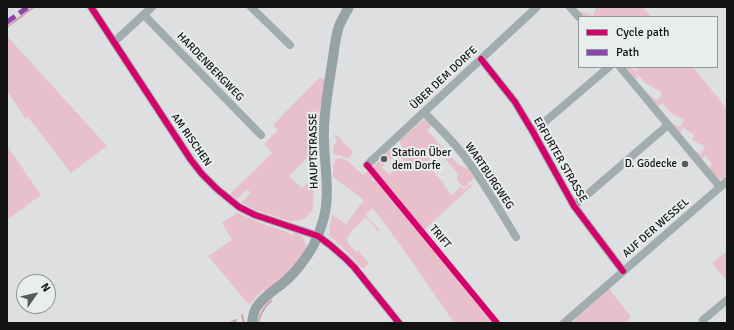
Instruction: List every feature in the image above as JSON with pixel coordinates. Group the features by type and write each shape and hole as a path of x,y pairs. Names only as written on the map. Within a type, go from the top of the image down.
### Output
{"main road":[{"name":"HAUPTSTRASSE","path":"252,323 256,308 268,294 289,278 302,264 318,236 322,224 327,199 327,173 324,142 329,83 336,36 349,7"}],"street":[{"name":"AM RISCHEN","path":"91,7 190,158 216,189 239,207 255,215 318,236 345,258 399,323"},
{"path":"114,42 152,7"},
{"path":"251,7 290,45"},
{"name":"ÜBER DEM DORFE","path":"367,165 537,7"},
{"path":"570,7 578,16"},
{"name":"HARDENBERGWEG","path":"144,15 261,135"},
{"name":"ERFURTER STRASSE","path":"481,59 515,102 574,206 623,271"},
{"path":"533,132 608,68"},
{"path":"621,68 720,187"},
{"name":"WARTBURGWEG","path":"424,112 469,162 516,237"},
{"path":"574,206 668,125"},
{"name":"AUF DER WESSEL","path":"564,323 727,181"},
{"path":"703,320 727,300"}],"shaded area":[{"path":"593,7 643,7 650,16 592,16 596,9"},
{"path":"581,11 592,16 584,16 580,12"},
{"path":"7,36 107,146 71,173 28,117 25,118 7,91"},
{"path":"627,68 631,68 636,71 638,68 694,68 727,109 727,175 723,179 719,179 709,168 712,164 705,155 702,160 695,151 701,154 705,147 692,140 694,135 683,127 680,133 667,118 680,127 684,120 670,112 662,103 658,106 643,89 658,100 662,92 645,83 638,75 636,79"},
{"path":"320,77 325,81 318,120 315,158 312,159 309,156 289,176 302,188 313,177 310,174 315,169 312,209 308,216 298,221 289,221 255,210 241,202 251,193 247,189 237,199 230,194 272,153 264,144 278,130 273,125"},
{"path":"425,118 433,125 427,130 443,148 441,150 434,150 427,157 435,166 431,169 452,195 461,187 464,190 471,184 472,186 424,230 501,323 454,323 373,208 365,214 380,230 378,232 366,217 350,232 351,234 346,239 356,252 358,251 369,263 363,269 329,234 332,214 346,224 364,200 333,177 333,166 335,160 339,158 348,161 363,175 369,170 375,177 370,181 374,181 379,176 372,167 380,160 383,163 387,159 384,155 392,148 394,148 401,155 404,151 399,141","holes":["397,153 405,161 389,175 382,167"]},
{"path":"335,135 337,135 353,152 349,159 333,153 334,144 336,143 337,139 335,138"},
{"path":"7,146 41,195 7,220"},
{"path":"443,149 459,165 468,169 474,178 466,187 462,186 457,180 458,174 441,153"},
{"path":"237,213 293,235 296,232 304,239 306,248 295,267 266,291 264,289 249,305 208,256 232,240 222,223"},
{"path":"727,251 727,281 712,263"},
{"path":"609,289 631,317 625,323 571,323"}],"waterway":[{"path":"7,27 34,7"},
{"path":"258,323 263,310 271,301"},
{"path":"242,315 244,323"},
{"path":"232,322 236,320"}],"marked path":[{"path":"7,22 28,7"}],"cycle path":[{"path":"91,7 191,160 202,174 217,189 239,207 255,215 318,236 330,245 354,267 399,323"},
{"path":"481,59 515,102 574,206 623,271"},
{"name":"TRIFT","path":"367,165 497,323"}],"place":[{"name":"Station Über dem Dorfe","path":"384,159"},
{"name":"D. Gödecke","path":"685,164"}]}
